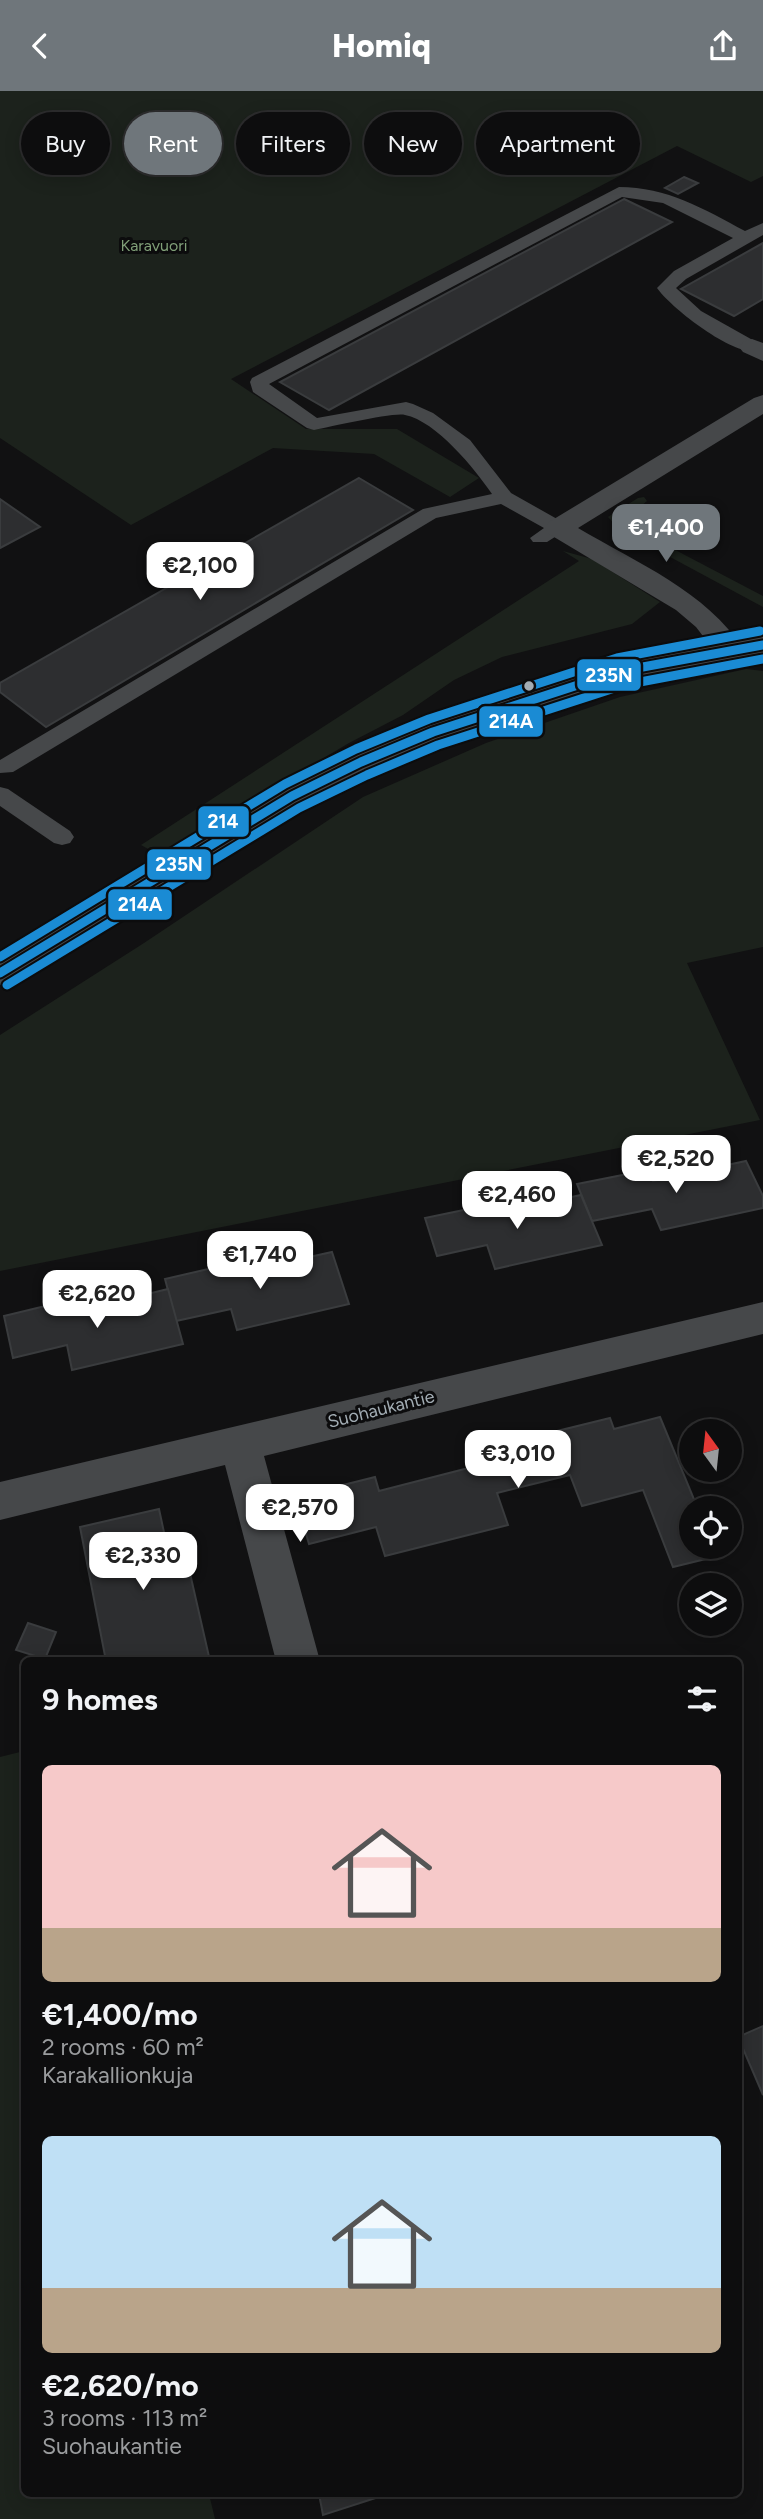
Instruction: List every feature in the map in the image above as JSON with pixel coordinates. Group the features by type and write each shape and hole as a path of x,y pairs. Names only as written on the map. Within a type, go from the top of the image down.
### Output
{"street":[{"path":"550,533 763,403"},
{"path":"550,533 686,604 706,621 729,650"},
{"path":"0,972 292,796 361,762 433,732 621,671 763,645"},
{"name":"Suohaukantie","path":"0,1501 763,1318"},
{"path":"240,1443 297,1657"}],"lane":[{"path":"550,533 504,497 487,472 463,445 426,417 406,408 314,424 260,388 259,382 619,192 636,190 659,194 745,238"},
{"path":"758,350 696,317 677,303 666,288 680,275 763,228"},
{"path":"62,837 3,797 2,759 430,513 504,497"}],"green space":[{"name":"Karavuori","path":"0,91 763,91 763,176 751,182 677,146 640,165 640,112 476,112 476,175 621,175 231,379 306,429 397,429 479,478 450,497 374,454 273,448 131,525 0,438"},
{"path":"644,497 647,501 622,522 763,596 763,607 620,530 608,517"},
{"path":"563,551 592,559 660,602 632,624 502,657 454,680 403,715 349,743 159,855 141,845 579,561"},
{"path":"746,669 763,671 763,947 687,963 760,1120 0,1271 0,1035 363,797 486,743 620,697"},
{"path":"21,1752 21,2497 210,2497 215,2519 0,2519 0,1757"}],"building":[{"path":"684,177 698,183 678,194 665,188"},
{"path":"624,199 672,222 329,410 280,382"},
{"path":"763,243 763,299 734,316 681,289"},
{"path":"359,478 413,510 46,727 0,692 0,683"},
{"path":"0,499 40,527 0,548"},
{"path":"746,1161 763,1196 763,1208 661,1230 652,1209 592,1221 577,1184 648,1170 653,1181"},
{"path":"581,1195 602,1245 495,1269 487,1245 437,1256 425,1218 488,1205 491,1214"},
{"path":"332,1252 349,1304 237,1330 231,1309 176,1321 165,1279 230,1264 233,1274"},
{"path":"168,1289 183,1344 72,1370 67,1345 13,1358 4,1316 66,1301 69,1313"},
{"path":"660,1417 679,1463 679,1482 687,1482 693,1496 679,1496 679,1559 706,1559 673,1567 643,1490 582,1506 570,1475 497,1493 508,1525 385,1556 376,1527 309,1544 295,1497 375,1477 379,1491 484,1464 480,1450 610,1418 614,1429"},
{"path":"159,1509 168,1551 184,1547 209,1657 105,1657 80,1527"},
{"path":"28,1623 56,1632 46,1657 16,1650"},
{"path":"763,2026 763,2095 742,2046 742,2035"},
{"path":"320,2497 379,2497 323,2515"}],"transit line":[{"name":"214","path":"0,957 285,784 356,749 429,719 617,658 760,631"},
{"name":"235N","path":"0,973 292,796 361,762 433,732 621,671 763,645"},
{"name":"214A","path":"7,985 299,808 367,775 438,745 624,685 763,659"}]}
